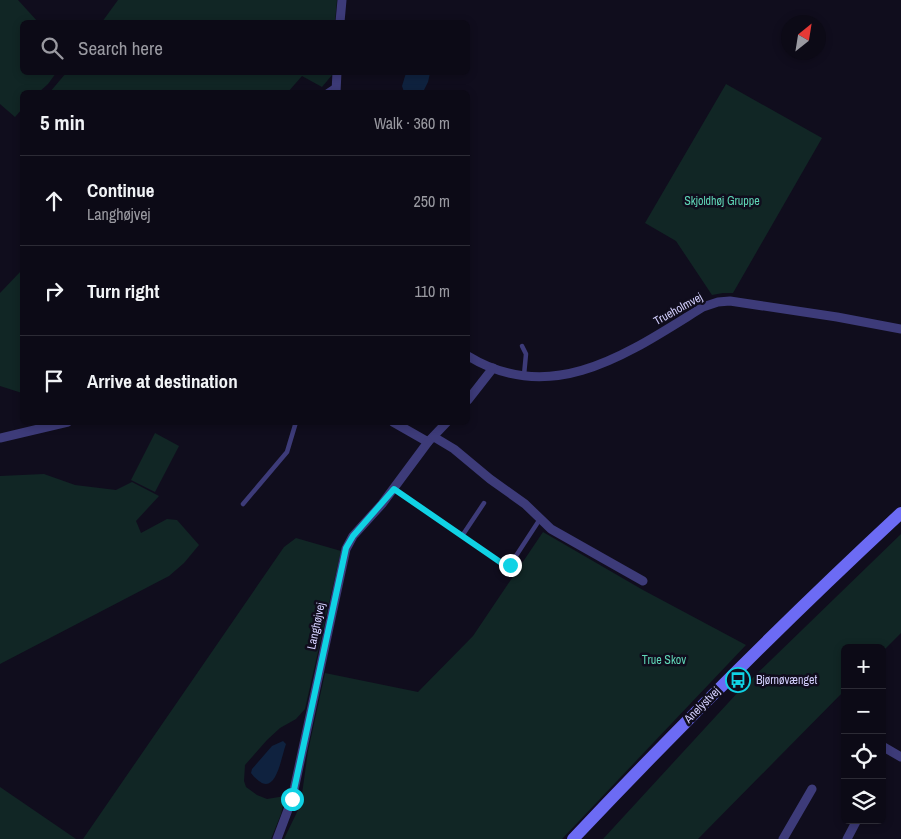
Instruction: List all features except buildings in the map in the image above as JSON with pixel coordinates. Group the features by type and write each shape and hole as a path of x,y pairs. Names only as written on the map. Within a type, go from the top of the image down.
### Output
{"street":[{"path":"340,20 342,0"},
{"path":"336,89 337,75"},
{"name":"Trueholmvej","path":"470,357 493,368 529,376 549,377 570,374 594,368 642,344 703,307 718,302 739,301 901,329"},
{"path":"470,397 493,368"},
{"path":"0,438 55,425"},
{"path":"400,425 454,449 490,479 525,504 551,529 567,540 643,581"},
{"name":"Langhøjvej","path":"277,839 292,799 346,548 353,536 394,489 431,439 444,425"},
{"name":"Anelystvej","path":"573,839 670,736 901,513"},
{"path":"886,748 901,757"},
{"path":"783,839 812,789"},
{"path":"847,839 855,824"}],"lane":[{"path":"522,346 526,354 529,376"},
{"path":"244,504 287,452 295,425"},
{"path":"394,489 503,564 510,565 540,518"},
{"path":"462,536 484,503"}],"green space":[{"path":"0,0 18,0 36,20 20,20 20,75 55,75 41,90 20,90 20,111 15,117 0,104"},
{"path":"118,0 337,0 335,20 103,20"},
{"path":"64,75 332,75 322,87 302,76 290,90 52,90"},
{"name":"Skjoldhøj Gruppe","path":"726,84 822,138 733,293 712,295 676,241 645,223"},
{"path":"20,272 20,392 0,386 0,293"},
{"path":"155,433 179,446 155,492 131,480"},
{"path":"44,474 75,485 116,490 132,482 159,496 136,521 141,533 167,519 177,520 199,545 184,563 169,576 0,664 0,476"},
{"name":"True Skov","path":"543,532 643,590 746,645 562,839 284,839 298,810 302,794 308,751 325,673 418,692 473,636"},
{"path":"901,534 901,633 886,648 886,644 841,644 841,694 698,839 603,839 740,690"},
{"path":"296,538 341,551 305,709 296,719 280,728 267,740 245,765 244,781 246,787 267,799 285,796 281,814 271,839 83,839 284,547"},
{"path":"0,787 76,839 0,839"}],"water":[{"path":"405,75 430,75 424,90 403,90 402,86"},
{"path":"283,741 286,744 279,769 275,776 271,782 266,784 259,781 251,773 252,769 272,746"}],"place":[{"name":"Bjørnøvænget","path":"738,680"}],"route":[{"path":"292,799 346,548 353,536 394,489 503,564 510,565"}]}
